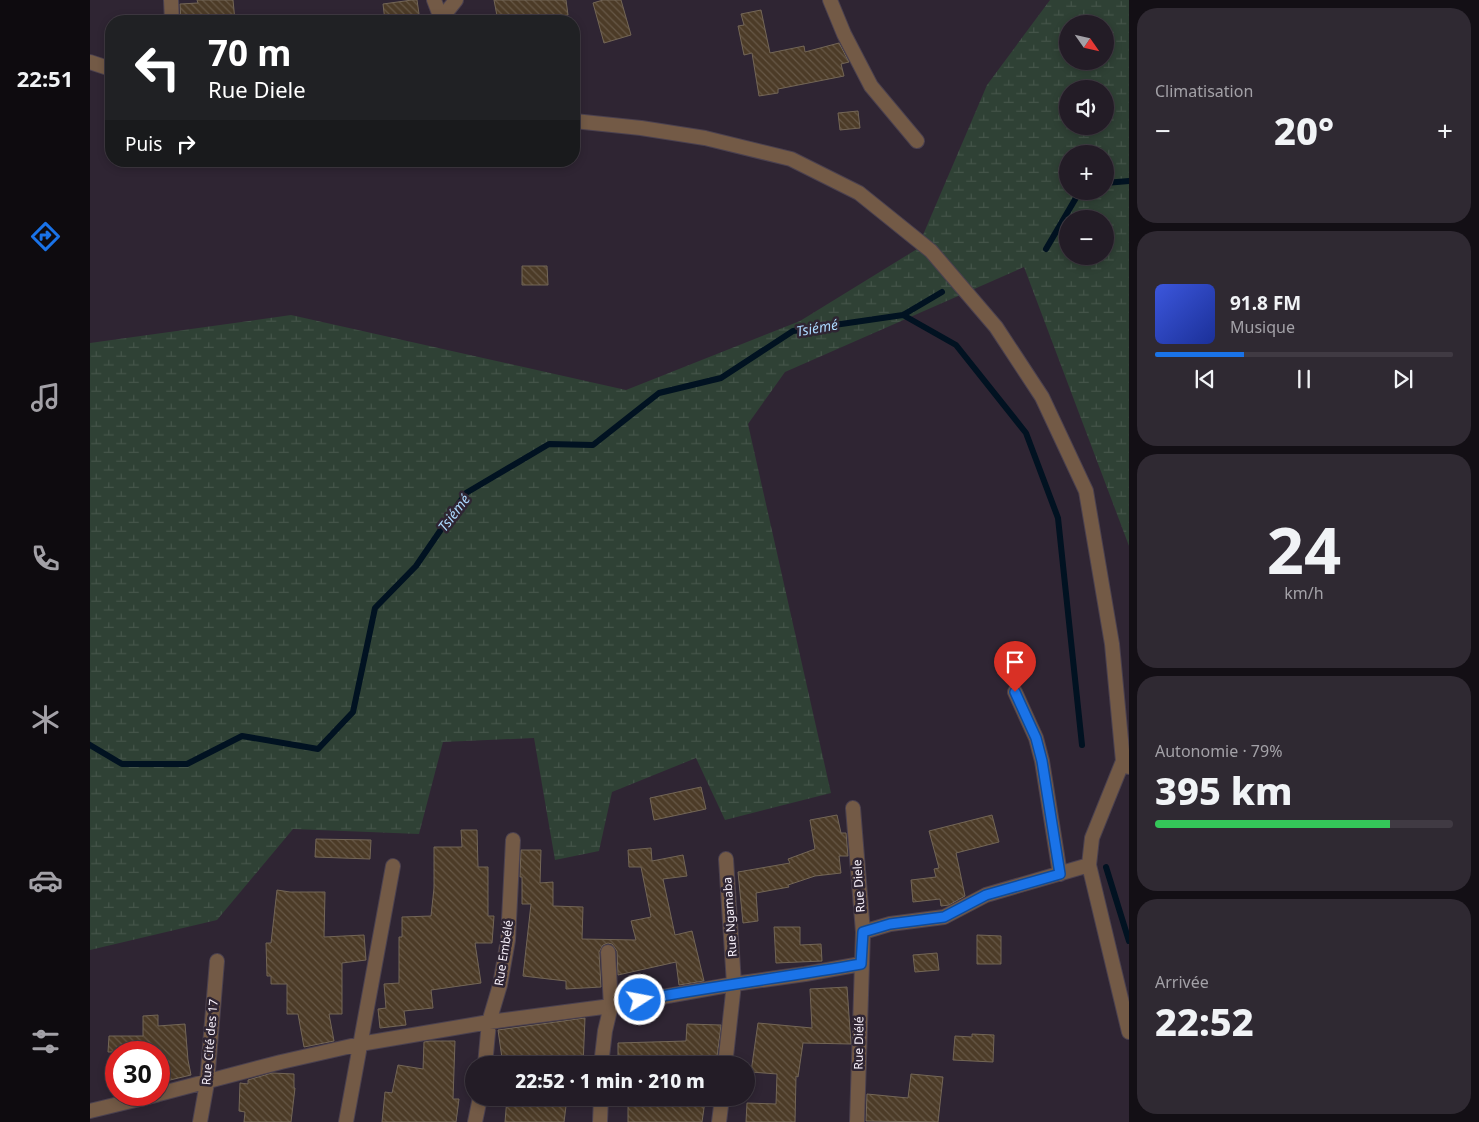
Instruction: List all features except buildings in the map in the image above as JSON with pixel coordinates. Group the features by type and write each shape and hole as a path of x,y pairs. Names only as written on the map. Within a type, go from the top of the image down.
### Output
{"street":[{"path":"171,0 172,15"},
{"path":"434,0 440,15"},
{"path":"446,15 456,0"},
{"path":"830,0 844,34 871,86 918,141"},
{"path":"90,62 105,67"},
{"path":"580,122 641,128 705,138 791,159 860,193 931,251 996,327 1042,398 1086,492 1112,644 1126,764 1092,838 1089,865 1129,1032"},
{"path":"1015,692 1036,738 1042,761 1060,874"},
{"name":"Rue Diele","path":"853,808 863,932 861,964"},
{"name":"Rue Embélé","path":"486,1056 489,1022 500,985 508,940 513,840"},
{"name":"Rue Ngamaba","path":"726,859 734,984 726,1056"},
{"path":"863,932 890,924 944,917 986,895 1089,865"},
{"path":"346,1122 393,866"},
{"path":"602,1056 605,1030 611,1006 608,952"},
{"name":"Rue Cité des 17","path":"200,1122 207,1083 217,961"},
{"path":"170,1092 281,1062 360,1044 489,1022 611,1006 861,964"},
{"name":"Rue Diélé","path":"858,1122 861,964"},
{"path":"90,1110 108,1106"},
{"path":"475,1122 478,1106"},
{"path":"600,1106 600,1122"},
{"path":"719,1122 721,1106"}],"green space":[{"path":"1050,0 1129,0 1129,546 1024,267 785,372 748,424 831,793 725,820 696,758 612,792 599,851 555,860 534,738 443,742 419,834 293,829 217,920 90,950 90,343 291,315 626,390 800,321 917,249 987,85"}],"waterway":[{"name":"Tsiémé","path":"1114,182 1129,181"},
{"name":"Tsiémé","path":"1046,249 1075,200"},
{"name":"Tsiémé","path":"90,745 122,764 187,764 242,736 318,749 353,712 375,608 416,566 466,493 549,444 593,445 659,393 721,378 793,331 903,315 942,292"},
{"path":"903,315 956,345 1026,433 1058,518 1082,745"},
{"path":"1106,867 1129,941"}],"route":[{"path":"640,1000 861,964 863,932 890,924 944,917 986,895 1060,874 1042,761 1036,738 1015,692"}]}
